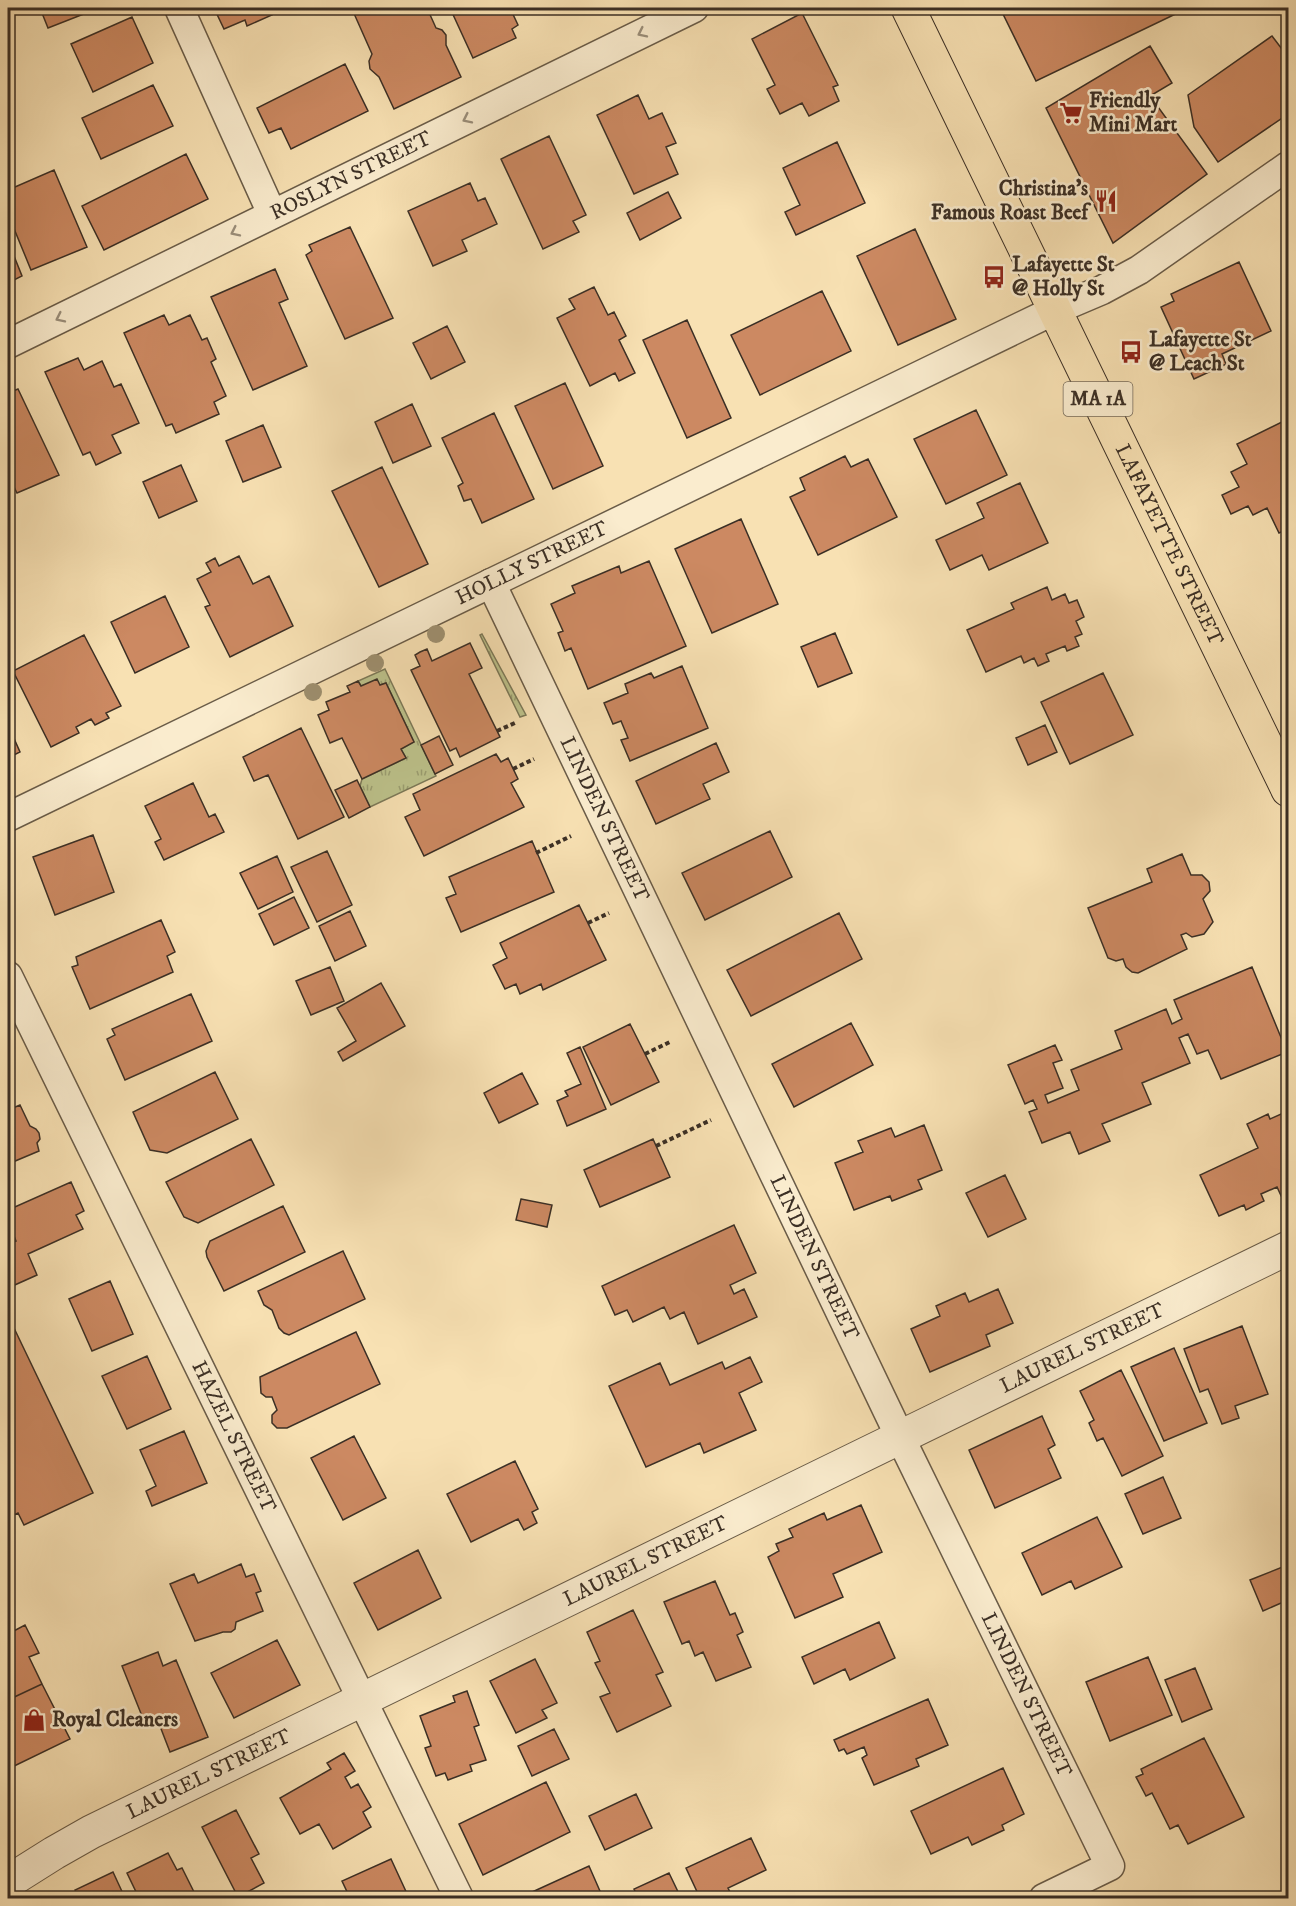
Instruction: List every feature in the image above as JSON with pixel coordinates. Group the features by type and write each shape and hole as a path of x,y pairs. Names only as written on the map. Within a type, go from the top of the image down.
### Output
{"highway":[{"name":"LAFAYETTE STREET","path":"908,8 1288,790"}],"street":[{"path":"179,8 272,214"},
{"name":"ROSLYN STREET","path":"8,344 694,8"},
{"name":"HOLLY STREET","path":"8,817 1055,310 1102,290 1139,270 1288,166"},
{"name":"LINDEN STREET","path":"491,583 900,1437 1110,1866 1044,1899"},
{"name":"HAZEL STREET","path":"8,976 459,1899"},
{"name":"LAUREL STREET","path":"8,1882 91,1832 1288,1248"}],"path":[{"path":"497,732 517,722"},
{"path":"513,769 534,759"},
{"path":"536,853 571,836"},
{"path":"588,923 609,913"},
{"path":"645,1054 672,1041"},
{"path":"656,1146 711,1120"}],"green space":[{"path":"482,634 526,715 520,717 480,635"},
{"path":"385,669 436,776 370,807 360,786 362,779 406,758 401,749 414,742 386,683 361,686 358,681"}],"building":[{"path":"40,8 99,8 48,28"},
{"path":"214,8 273,8 269,9 272,15 247,26 245,20 224,29"},
{"path":"427,8 436,28 442,30 446,35 446,45 461,77 394,109 379,77 370,69 369,61 372,54 352,9"},
{"path":"450,8 510,8 518,25 512,29 516,38 473,58"},
{"path":"1000,8 1188,8 1036,81"},
{"path":"802,13 838,85 833,87 839,101 809,116 802,103 780,114 767,89 775,85 752,39"},
{"path":"132,17 153,63 93,92 71,44"},
{"path":"1272,36 1288,57 1288,114 1218,162 1194,127 1188,95"},
{"path":"1150,46 1172,83 1150,96 1207,174 1113,243 1046,108"},
{"path":"345,64 368,111 291,149 281,128 269,133 257,108"},
{"path":"153,85 173,126 101,159 82,118"},
{"path":"638,95 649,119 662,113 676,143 666,147 678,174 634,194 597,115"},
{"path":"549,136 586,215 573,221 579,232 543,249 501,159"},
{"path":"837,142 865,203 796,235 785,212 800,205 783,168"},
{"path":"186,154 208,199 104,250 82,206"},
{"path":"54,170 87,247 31,270 8,214 8,190"},
{"path":"470,183 478,201 485,198 497,224 462,240 467,251 433,266 408,211"},
{"path":"668,192 681,218 640,240 627,213"},
{"path":"350,227 393,318 345,339 306,255 312,251 309,245"},
{"path":"915,229 956,319 898,345 857,256"},
{"path":"8,241 22,276 8,283"},
{"path":"1239,262 1271,331 1222,354 1226,364 1194,379 1161,307 1174,301 1171,294"},
{"path":"275,269 288,299 279,303 307,366 253,390 211,297"},
{"path":"594,287 608,315 614,312 626,336 619,340 635,373 619,381 615,373 590,386 557,318 575,309 569,299"},
{"path":"822,291 851,351 760,395 731,335"},
{"path":"164,315 169,325 190,315 202,340 207,338 216,359 211,362 226,396 214,402 219,414 176,433 172,424 166,426 124,333"},
{"path":"687,320 731,418 687,438 643,340"},
{"path":"447,326 465,362 431,379 413,343"},
{"path":"78,358 84,370 102,361 114,387 121,384 139,423 112,435 121,453 96,465 90,452 83,455 45,372"},
{"path":"565,383 603,466 553,489 515,406"},
{"path":"18,389 59,475 17,493 14,487 8,490 8,393"},
{"path":"412,404 431,446 393,463 375,422"},
{"path":"976,410 1007,475 946,504 914,439"},
{"path":"494,413 534,499 482,523 471,499 464,501 458,486 463,483 442,438"},
{"path":"1288,419 1288,529 1279,533 1267,508 1253,515 1248,506 1231,514 1222,495 1239,487 1231,472 1247,464 1237,444"},
{"path":"263,425 281,467 243,482 226,441"},
{"path":"845,456 851,467 868,459 897,517 818,555 790,497 805,490 800,478"},
{"path":"181,465 197,501 159,518 143,482"},
{"path":"382,467 428,564 379,587 332,491"},
{"path":"1020,483 1048,543 989,570 982,555 950,570 936,540 984,518 977,503"},
{"path":"741,519 778,604 712,633 675,549"},
{"path":"239,556 253,584 269,576 293,626 230,657 205,607 210,605 197,579 211,572 206,563 215,558 219,566"},
{"path":"649,561 686,646 588,689 571,648 565,651 558,633 563,631 551,604 575,593 572,586 619,566 621,573"},
{"path":"1047,587 1052,600 1065,594 1069,603 1077,600 1084,617 1076,621 1082,634 1075,637 1079,646 1067,651 1065,646 1046,654 1049,661 1038,666 1034,658 1024,663 1021,656 986,672 967,630 1014,609 1011,603"},
{"path":"165,596 189,647 135,673 111,622"},
{"path":"835,633 852,673 818,687 801,647"},
{"path":"84,635 121,706 106,713 109,718 95,725 91,719 76,727 79,733 51,747 13,671"},
{"path":"470,643 482,668 469,674 500,737 460,757 456,748 450,751 411,670 420,666 415,655 420,652 427,649 432,661"},
{"path":"682,666 708,728 630,761 621,740 628,738 621,721 613,724 604,703 628,693 625,684 651,673 654,678"},
{"path":"1103,673 1133,735 1070,764 1041,702"},
{"path":"377,679 380,685 386,683 414,742 401,749 406,758 362,779 342,738 330,743 318,715 329,710 326,702 350,692 347,686 358,681 361,686"},
{"path":"8,725 20,752 8,758"},
{"path":"1045,725 1057,752 1028,765 1016,738"},
{"path":"301,728 344,817 298,839 268,775 254,781 243,757"},
{"path":"439,736 453,765 435,774 421,745"},
{"path":"716,743 729,772 703,784 710,799 656,824 636,781"},
{"path":"496,754 501,762 508,758 518,779 511,783 524,807 424,856 405,817 420,810 413,794"},
{"path":"357,780 370,807 349,818 335,790"},
{"path":"193,783 209,817 215,814 224,832 164,860 155,842 161,839 145,806"},
{"path":"770,831 792,877 705,920 682,873"},
{"path":"93,835 114,892 55,915 33,857"},
{"path":"532,841 554,892 461,932 446,898 456,894 449,877"},
{"path":"327,851 352,905 317,922 291,867"},
{"path":"1182,854 1191,875 1202,875 1209,882 1210,891 1203,899 1213,922 1204,934 1192,937 1186,933 1181,935 1187,949 1138,973 1132,972 1126,967 1123,959 1116,961 1108,958 1088,908 1152,882 1147,869"},
{"path":"277,856 293,892 258,909 240,873"},
{"path":"294,897 309,928 274,945 259,914"},
{"path":"579,905 606,960 543,990 541,984 520,994 516,984 505,989 493,965 507,958 500,943"},
{"path":"350,911 366,946 335,961 319,926"},
{"path":"839,913 862,959 751,1016 727,970"},
{"path":"161,920 175,952 167,956 173,972 90,1009 72,967 78,965 76,957"},
{"path":"330,967 344,1001 311,1015 296,981"},
{"path":"1252,967 1287,1052 1221,1079 1208,1050 1197,1054 1188,1034 1179,1038 1190,1063 1142,1083 1151,1104 1102,1124 1110,1141 1079,1154 1070,1132 1042,1143 1029,1112 1037,1109 1033,1100 1025,1104 1008,1065 1055,1045 1062,1060 1053,1063 1063,1088 1045,1095 1048,1103 1079,1090 1071,1070 1122,1049 1115,1031 1166,1009 1172,1024 1182,1019 1174,1000"},
{"path":"381,983 405,1026 343,1061 338,1052 356,1041 337,1008"},
{"path":"191,994 212,1041 125,1080 107,1039 115,1035 112,1029"},
{"path":"851,1023 873,1065 794,1107 772,1064"},
{"path":"630,1024 659,1082 611,1105 583,1047"},
{"path":"580,1047 606,1109 567,1126 557,1101 568,1096 565,1091 581,1084 567,1053"},
{"path":"215,1072 238,1119 167,1153 150,1150 133,1112"},
{"path":"522,1073 538,1104 499,1123 484,1093"},
{"path":"20,1105 30,1126 39,1133 40,1139 37,1143 39,1151 8,1164 8,1110"},
{"path":"1288,1111 1288,1197 1283,1200 1277,1187 1261,1194 1264,1201 1246,1210 1244,1205 1219,1216 1200,1175 1258,1148 1247,1124 1268,1114 1270,1119"},
{"path":"924,1125 942,1170 918,1180 922,1189 892,1201 890,1196 854,1210 835,1163 863,1152 858,1141 891,1128 895,1137"},
{"path":"251,1139 274,1185 198,1223 184,1217 166,1182"},
{"path":"653,1139 670,1177 600,1207 584,1170"},
{"path":"1005,1175 1026,1219 988,1237 966,1193"},
{"path":"71,1182 84,1211 76,1215 83,1229 28,1254 37,1275 8,1288 8,1244 16,1241 8,1221 8,1210"},
{"path":"521,1199 552,1205 547,1227 516,1220"},
{"path":"283,1206 305,1252 224,1291 207,1257 206,1251 210,1241"},
{"path":"734,1225 756,1273 730,1285 734,1294 744,1289 757,1317 698,1344 684,1312 670,1319 664,1307 633,1322 627,1310 615,1315 602,1286"},
{"path":"343,1251 365,1299 289,1335 284,1333 279,1328 272,1310 264,1305 258,1291"},
{"path":"110,1281 133,1334 92,1351 69,1299"},
{"path":"998,1289 1013,1323 986,1335 990,1346 930,1372 911,1329 940,1316 936,1306 965,1293 969,1302"},
{"path":"1242,1326 1268,1394 1235,1406 1239,1418 1222,1424 1208,1389 1200,1392 1184,1349"},
{"path":"14,1328 93,1493 24,1525 18,1513 8,1518 8,1331"},
{"path":"356,1332 380,1384 287,1428 277,1428 272,1423 272,1415 277,1410 272,1397 266,1397 261,1393 260,1377"},
{"path":"1174,1348 1207,1423 1164,1441 1131,1367"},
{"path":"147,1356 171,1409 127,1429 102,1376"},
{"path":"750,1357 762,1382 739,1393 756,1430 704,1453 700,1443 646,1467 609,1386 660,1363 670,1385 722,1362 725,1369"},
{"path":"1121,1370 1163,1456 1122,1476 1103,1438 1097,1441 1089,1423 1094,1420 1080,1391"},
{"path":"1042,1416 1055,1445 1048,1449 1061,1478 995,1508 969,1450"},
{"path":"184,1431 207,1483 152,1506 146,1491 156,1486 140,1450"},
{"path":"354,1436 386,1498 343,1520 311,1458"},
{"path":"515,1461 538,1509 532,1512 537,1523 524,1530 518,1519 471,1542 447,1494"},
{"path":"1163,1477 1181,1518 1143,1534 1125,1494"},
{"path":"861,1505 882,1552 833,1574 843,1597 795,1618 768,1557 779,1551 776,1544 793,1537 789,1529 824,1513 827,1520"},
{"path":"1097,1517 1122,1567 1075,1589 1071,1581 1042,1595 1022,1553"},
{"path":"418,1550 441,1598 378,1630 354,1583"},
{"path":"241,1564 246,1577 254,1574 261,1591 256,1593 263,1611 236,1622 235,1629 231,1632 223,1632 195,1641 170,1584 194,1574 198,1583"},
{"path":"1285,1566 1288,1573 1288,1600 1263,1611 1250,1580"},
{"path":"715,1581 730,1615 735,1613 743,1632 737,1635 751,1667 716,1681 703,1652 695,1656 689,1641 682,1644 664,1602"},
{"path":"633,1610 663,1672 656,1675 671,1706 617,1732 600,1697 610,1693 595,1663 600,1661 587,1632"},
{"path":"879,1622 895,1658 850,1680 845,1669 814,1684 802,1657"},
{"path":"25,1625 39,1653 29,1657 42,1684 8,1700 8,1634"},
{"path":"277,1640 300,1685 234,1718 211,1673"},
{"path":"158,1652 163,1666 176,1660 208,1737 170,1752 158,1721 146,1726 122,1666"},
{"path":"1148,1657 1172,1715 1110,1741 1086,1682"},
{"path":"535,1659 557,1703 542,1710 547,1718 516,1733 490,1681"},
{"path":"1195,1668 1212,1709 1182,1722 1165,1680"},
{"name":"Royal Cleaners","path":"42,1684 70,1739 8,1769 8,1700"},
{"path":"467,1691 479,1725 474,1727 486,1760 470,1765 472,1771 448,1780 445,1773 436,1776 425,1748 431,1746 420,1716 455,1702 453,1696"},
{"path":"928,1699 948,1745 916,1759 919,1766 874,1785 862,1758 867,1755 864,1747 847,1754 844,1749 839,1751 834,1740"},
{"path":"554,1729 569,1759 532,1776 518,1746"},
{"path":"1204,1738 1244,1817 1188,1844 1178,1825 1170,1829 1152,1793 1146,1796 1136,1777 1143,1774 1141,1769"},
{"path":"344,1753 355,1771 345,1777 351,1788 358,1784 371,1807 363,1812 371,1827 333,1849 319,1824 300,1834 280,1798 331,1769 327,1763"},
{"path":"1003,1768 1024,1814 1002,1825 1004,1830 972,1845 968,1837 931,1854 911,1811"},
{"path":"546,1782 570,1832 483,1875 459,1824"},
{"path":"636,1794 652,1828 605,1850 589,1816"},
{"path":"236,1810 259,1854 251,1858 264,1883 238,1897 202,1827"},
{"path":"751,1838 766,1870 728,1888 733,1898 700,1898 686,1868"},
{"path":"168,1853 177,1870 182,1868 197,1898 139,1898 127,1873"},
{"path":"391,1859 409,1898 350,1898 342,1881"},
{"path":"589,1866 603,1898 519,1898"},
{"path":"113,1872 125,1898 79,1898 75,1890"},
{"path":"669,1873 681,1898 638,1898 634,1889"}],"place":[{"name":"Friendly Mini Mart","path":"1071,113"},
{"name":"Christina's Famous Roast Beef","path":"1106,201"},
{"name":"Lafayette St @ Holly St","path":"994,277"},
{"name":"Lafayette St @ Leach St","path":"1131,352"},
{"name":"Royal Cleaners","path":"34,1720"}]}
